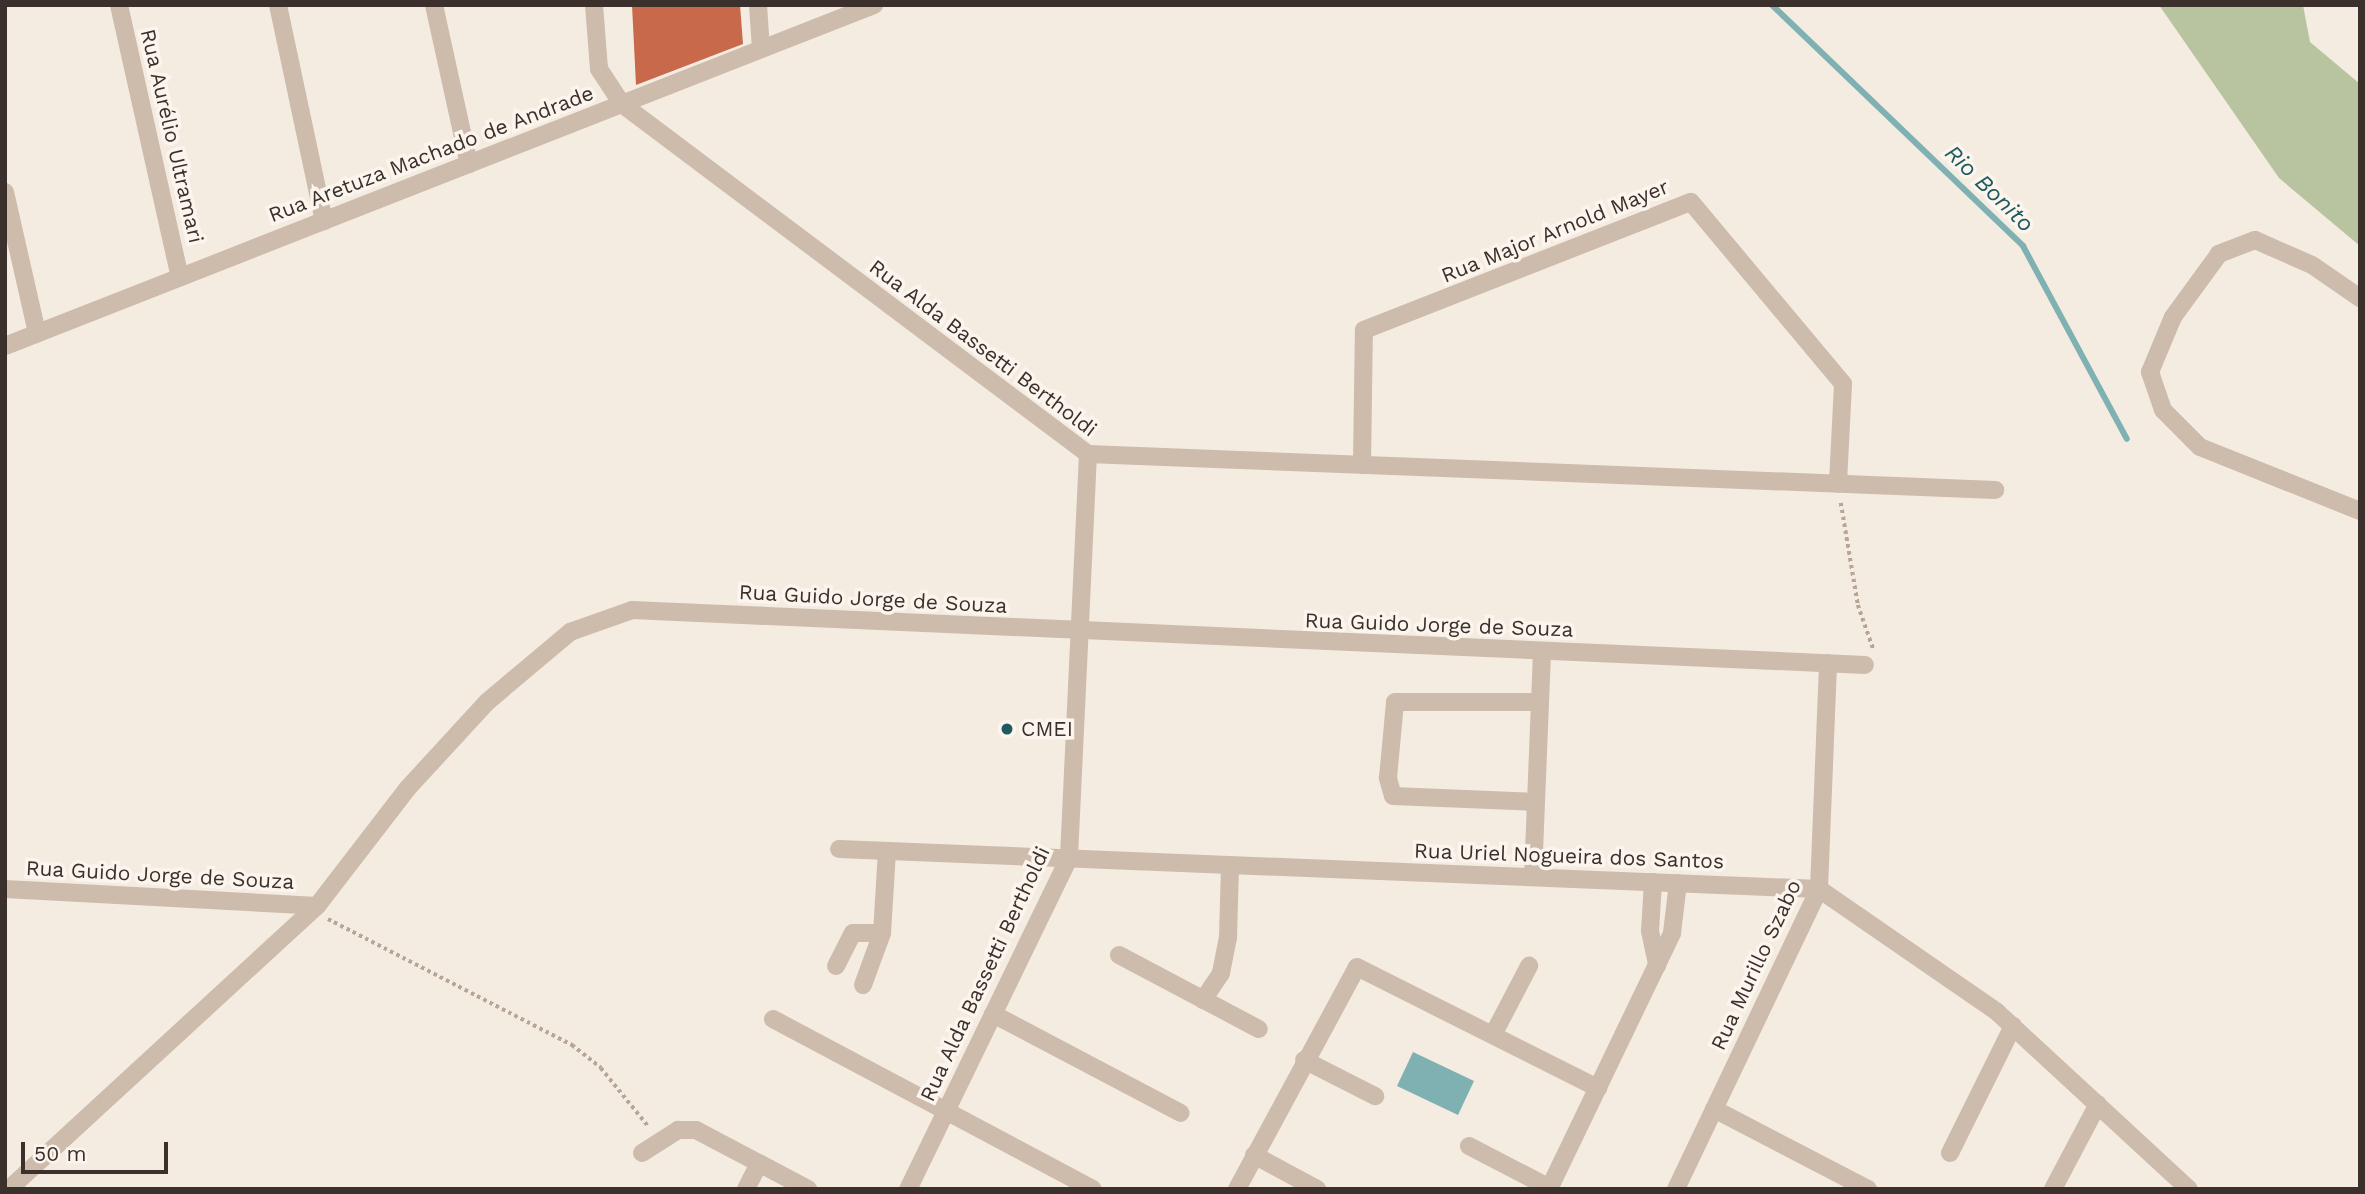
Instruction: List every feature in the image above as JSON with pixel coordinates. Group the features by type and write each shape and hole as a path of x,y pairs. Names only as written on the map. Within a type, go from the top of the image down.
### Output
{"street":[{"name":"Rua Aurélio Ultramari","path":"119,5 180,277"},
{"path":"278,5 324,221"},
{"path":"434,5 469,164"},
{"name":"Rua Alda Bassetti Bertholdi","path":"594,5 598,69 622,104 1088,454 1069,858 908,1189"},
{"path":"758,5 761,49"},
{"name":"Rua Aretuza Machado de Andrade","path":"5,346 874,5"},
{"path":"5,192 37,333"},
{"name":"Rua Major Arnold Mayer","path":"1362,464 1364,330 1691,202 1843,384 1838,484"},
{"path":"2360,298 2312,265 2255,240 2219,254 2173,317 2150,372 2163,410 2200,447 2360,511"},
{"path":"1088,454 1996,490"},
{"name":"Rua Guido Jorge de Souza","path":"5,889 317,906 438,753 543,652 589,620 650,611 1080,634 1865,665"},
{"path":"1533,877 1542,652"},
{"name":"Rua Murillo Szabo","path":"1676,1189 1819,889 1828,663"},
{"path":"1536,803 1393,796 1388,778 1395,702 1540,702"},
{"name":"Rua Uriel Nogueira dos Santos","path":"839,849 1819,889"},
{"path":"863,985 882,933 887,851"},
{"path":"1203,1000 1221,973 1228,938 1230,865"},
{"path":"1653,882 1650,931 1657,965"},
{"path":"1469,1146 1549,1188 1675,925 1678,883"},
{"path":"1819,889 2013,1026 2189,1189"},
{"path":"9,1189 237,986 317,906"},
{"path":"836,966 853,933 882,933"},
{"path":"1119,955 1259,1030"},
{"path":"1493,1033 1529,966"},
{"path":"1237,1189 1304,1060 1357,967 1598,1088"},
{"path":"993,1014 1181,1113"},
{"path":"773,1019 948,1107 1093,1189"},
{"path":"1950,1153 2013,1026"},
{"path":"1304,1060 1375,1096"},
{"path":"2053,1189 2098,1104"},
{"path":"1714,1109 1868,1189"},
{"path":"642,1153 659,1139 695,1130 808,1189"},
{"path":"1254,1155 1317,1189"},
{"path":"746,1189 759,1163"}],"path":[{"path":"1838,484 1858,605 1872,635 1872,656 1865,665"},
{"path":"317,906 334,925 572,1045 601,1068 659,1139"}],"green space":[{"path":"2159,5 2303,5 2310,42 2360,84 2360,246 2279,178"}],"water":[{"path":"1413,1052 1474,1081 1458,1115 1397,1086"}],"building":[{"path":"632,5 740,5 743,44 636,85"}],"waterway":[{"name":"Rio Bonito","path":"1772,5 2023,246 2127,439"}],"place":[{"name":"CMEI","path":"1007,729"}]}
